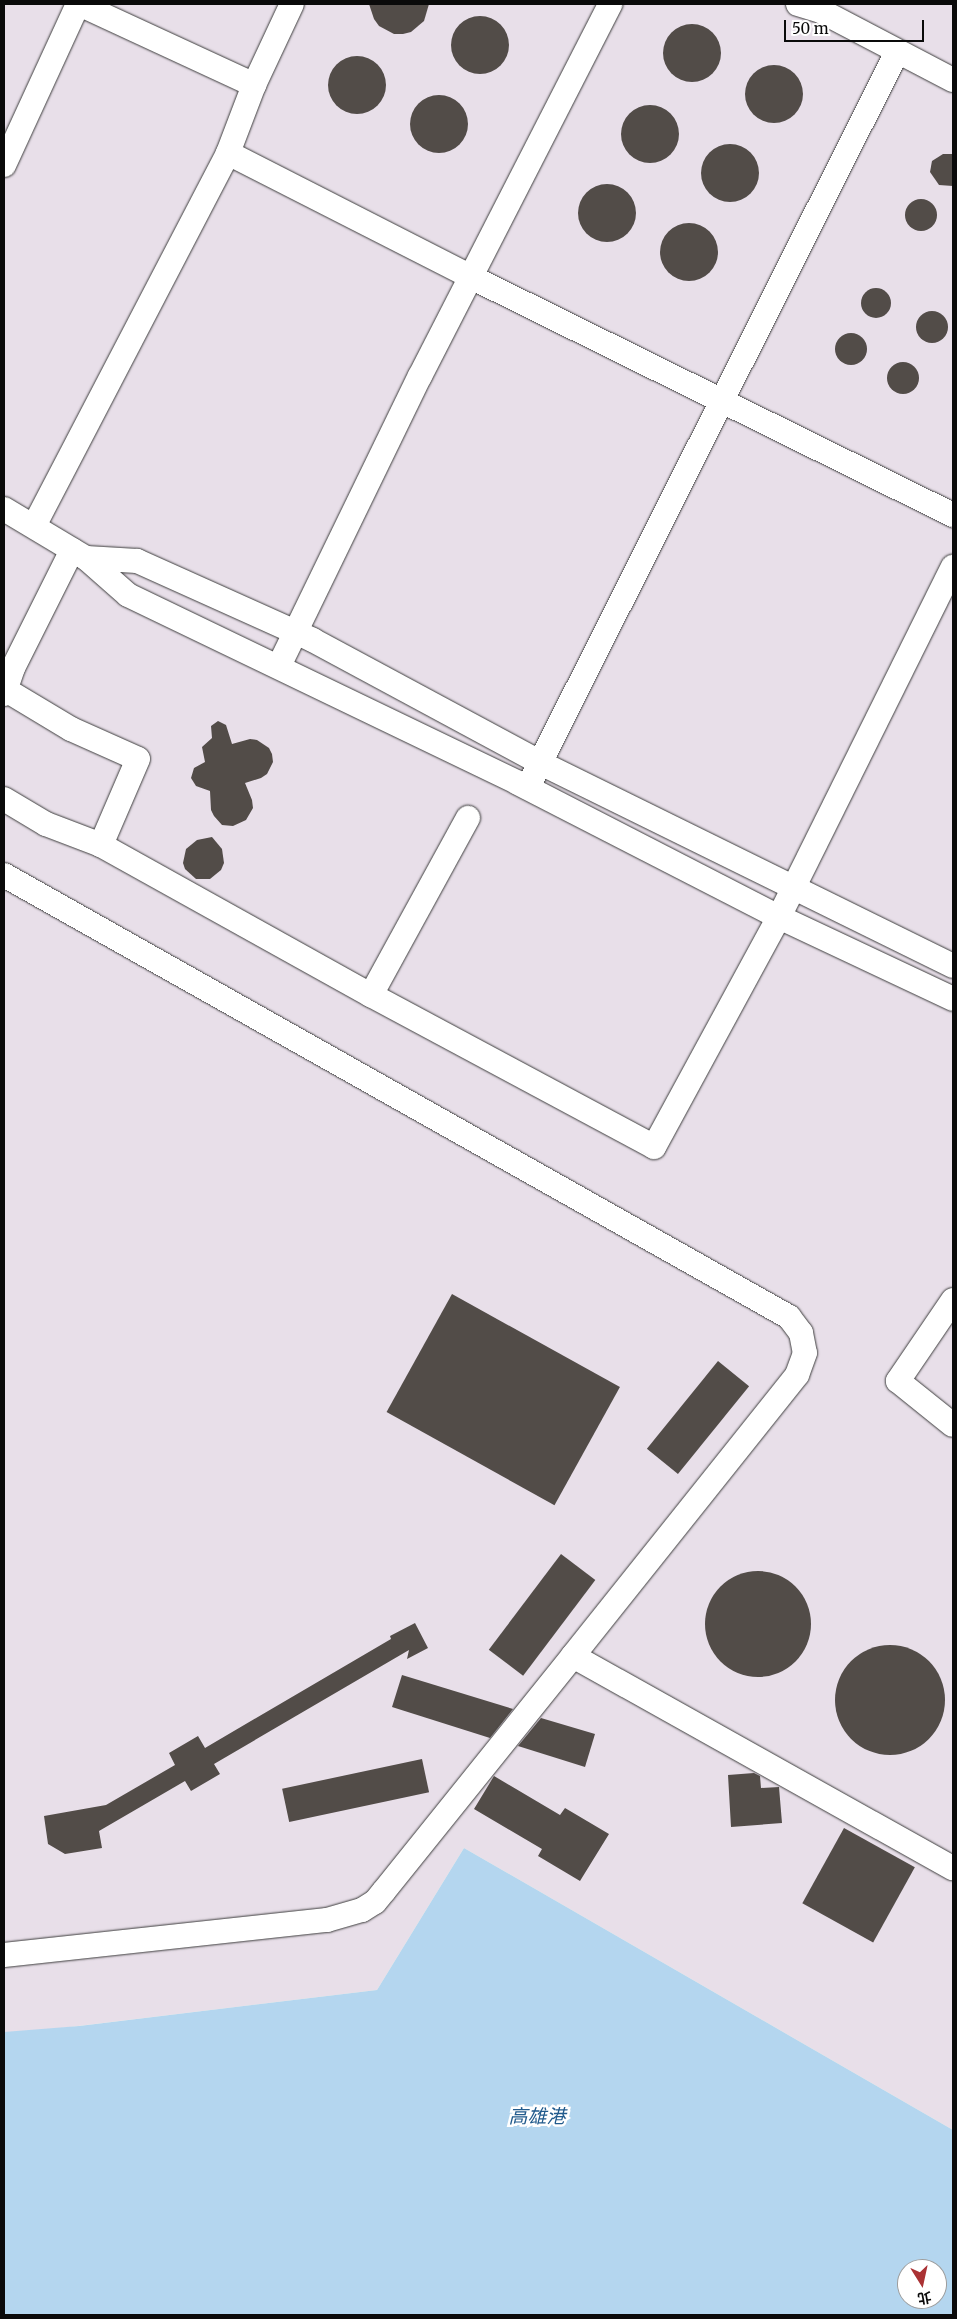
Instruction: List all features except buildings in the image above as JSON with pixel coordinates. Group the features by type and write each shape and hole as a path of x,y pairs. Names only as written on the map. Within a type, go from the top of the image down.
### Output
{"lane":[{"path":"4,165 78,4 254,85"},
{"path":"34,526 228,153 254,85 292,4"},
{"path":"279,666 420,376 610,4"},
{"path":"798,4 821,11 953,80"},
{"path":"528,788 897,52"},
{"path":"228,153 722,403 953,515"},
{"path":"4,509 79,554 128,595 279,666 402,728 528,788 779,917 953,999"},
{"path":"79,554 137,561 295,632 541,763 953,966"},
{"path":"79,554 13,668 5,692 71,729 138,759 100,845"},
{"path":"4,799 46,824 100,845 371,995 654,1147 779,917 953,567"},
{"path":"402,728 420,697"},
{"path":"371,995 468,818"},
{"path":"4,875 789,1318 800,1333 805,1353 796,1375 573,1656 374,1902 362,1910 327,1920 4,1954"},
{"path":"953,1300 898,1381 953,1425"},
{"path":"573,1656 953,1868"}],"shaded area":[{"path":"4,4 953,4 953,2130 464,1848 377,1990 4,2035"}],"water":[{"name":"高雄港","path":"464,1848 953,2130 953,2315 4,2315 4,2032 79,2026 377,1990"}]}
